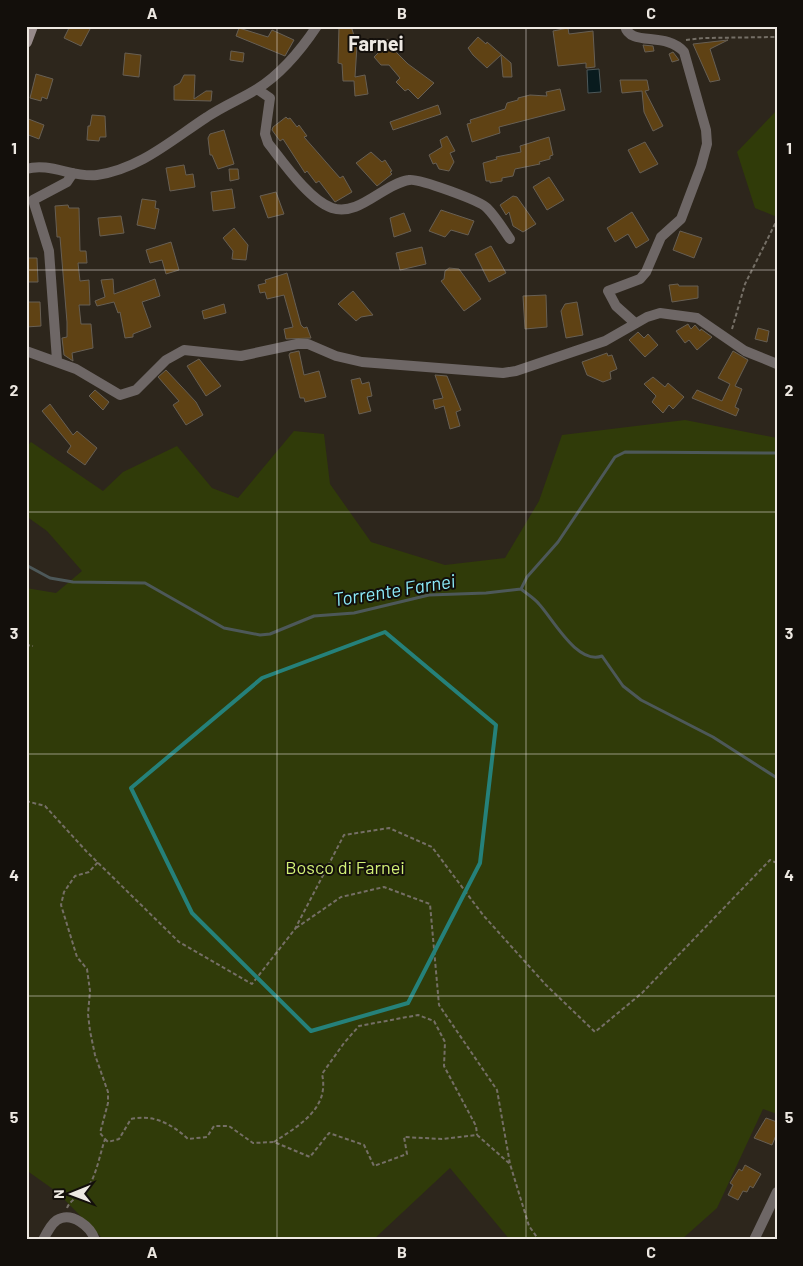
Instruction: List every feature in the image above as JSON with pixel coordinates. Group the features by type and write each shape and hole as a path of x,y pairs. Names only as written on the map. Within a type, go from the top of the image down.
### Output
{"main road":[{"path":"26,42 32,26"}],"street":[{"path":"26,169 46,167 72,173 96,175 132,164 158,151 220,109 258,89 272,78 304,46 317,26"},
{"path":"625,26 631,36 666,40 676,44 687,56 706,130 705,154 681,219 661,237 646,272 640,280 608,291 616,306 635,323"},
{"path":"258,89 270,98 265,134 268,143 322,203 333,208 346,209 358,206 410,179 422,180 486,207 510,239"},
{"path":"57,360 49,251 33,200 67,182 72,173"},
{"path":"26,351 57,360 120,394 129,394 136,390 166,360 184,350 241,356 297,344 308,344 336,356 362,362 503,373 516,371 606,341 635,323 660,313 697,318 746,351 777,364"},
{"path":"754,1240 777,1192"},
{"path":"43,1240 57,1220 61,1219 77,1220 86,1225 92,1230 95,1240"}],"path":[{"path":"676,44 704,38 777,37"},
{"path":"727,338 732,329 745,284 777,220"},
{"path":"26,645 33,646"},
{"path":"26,801 45,806 87,852 179,942 252,984 295,929 344,835 389,828 432,847 483,915 546,985 596,1032 642,993 770,860 777,862"},
{"path":"100,863 97,862 89,872 75,876 64,892 61,905 77,957 87,969 90,991 88,1014 90,1031 95,1055 108,1092 108,1104 100,1133 108,1142 120,1139 131,1119 146,1116 176,1128 188,1139 207,1137 214,1126 229,1126 253,1143 274,1142 310,1157 328,1133 364,1145 374,1166 407,1154 404,1137 442,1139 478,1135"},
{"path":"295,929 341,897 384,887 430,904 439,1005 497,1090 510,1164 529,1226 539,1240"},
{"path":"274,1142 311,1117 325,1087 322,1074 344,1043 359,1026 418,1015 434,1022 445,1042 444,1066 476,1126 478,1135 510,1164"},
{"path":"61,1219 69,1203 80,1197 89,1186 105,1139"}],"highlighted area":[{"path":"385,632 496,725 480,863 408,1003 311,1031 192,913 131,788 262,678"}],"green space":[{"path":"777,110 777,217 755,208 737,152"},
{"name":"Bosco di Farnei","path":"685,420 777,438 777,1114 763,1109 717,1208 681,1240 510,1240 450,1168 373,1240 104,1240 57,1192 26,1170 26,588 56,593 82,571 47,531 26,516 26,447 31,442 103,491 123,472 177,446 212,488 238,498 294,431 324,434 330,484 371,542 445,565 505,558 539,501 562,435"}],"shaded area":[{"path":"599,69 601,92 588,93 587,70"}],"building":[{"path":"70,26 85,26 90,29 81,46 64,38"},
{"path":"339,26 351,26 357,45 355,77 365,75 368,94 355,96 354,81 343,81 342,64 338,63"},
{"path":"239,28 268,37 272,30 294,40 285,56 236,36"},
{"path":"568,28 569,34 593,31 595,67 586,68 586,63 558,66 553,31"},
{"path":"478,37 486,44 487,42 511,63 512,77 503,77 501,55 487,68 473,55 468,48"},
{"path":"387,39 395,46 393,49 408,64 434,83 418,99 408,89 405,91 396,82 400,78 389,65 381,65 374,57 378,53 376,51"},
{"path":"728,40 710,49 720,80 710,82 693,44"},
{"path":"643,45 653,46 654,51 645,52"},
{"path":"231,51 244,53 243,62 230,60"},
{"path":"673,52 679,60 672,62 669,54"},
{"path":"125,53 141,55 139,77 123,75"},
{"path":"36,74 53,79 47,99 42,97 41,101 30,98"},
{"path":"184,75 195,75 194,99 206,91 212,91 211,101 174,100 174,86 180,83"},
{"path":"620,80 647,80 649,90 645,91 663,126 653,131 644,112 642,91 622,93"},
{"path":"560,89 565,110 499,127 500,133 472,142 467,124 471,123 470,120 505,109 507,103 518,100 518,98 530,95 547,96 546,92"},
{"path":"438,105 441,114 393,130 390,122"},
{"path":"92,115 105,116 106,137 100,137 99,141 87,140 88,126 90,126"},
{"path":"286,117 290,118 297,127 299,125 307,136 304,137 340,178 343,176 352,192 335,202 319,181 316,183 307,171 305,173 283,139 280,141 272,130 273,127"},
{"path":"26,118 44,125 39,139 26,134"},
{"path":"224,130 234,164 218,169 212,155 210,155 208,138 210,134"},
{"path":"447,136 455,151 450,153 454,162 449,171 439,169 436,163 433,164 429,155 442,147 440,140"},
{"path":"549,137 553,155 550,156 550,159 539,162 540,164 515,169 513,176 502,178 502,181 490,183 490,181 486,181 483,163 497,159 496,157 521,152 520,146"},
{"path":"645,142 658,164 640,173 628,150"},
{"path":"371,152 382,162 385,160 392,171 390,172 392,174 377,186 356,163"},
{"path":"184,165 186,175 193,174 195,187 170,191 166,168"},
{"path":"229,169 238,169 239,179 230,181"},
{"path":"549,177 564,200 547,210 533,187"},
{"path":"232,189 235,208 213,211 211,192"},
{"path":"276,192 284,214 268,218 260,196"},
{"path":"513,196 517,197 536,224 523,232 513,226 509,212 506,215 500,205"},
{"path":"142,199 156,201 155,208 159,209 155,229 137,225"},
{"path":"68,205 69,208 79,208 80,251 86,251 87,263 78,263 80,281 89,280 90,305 79,305 81,324 91,324 93,348 72,353 73,361 64,355 62,338 67,337 67,322 60,237 57,237 55,206"},
{"path":"441,210 474,221 468,235 451,230 445,237 429,231"},
{"path":"632,212 649,240 636,248 628,234 615,242 607,228"},
{"path":"404,213 411,231 394,237 390,218"},
{"path":"121,216 124,233 100,236 98,218"},
{"path":"234,228 248,245 246,260 232,259 233,251 223,238"},
{"path":"680,231 702,238 694,258 673,250"},
{"path":"171,242 179,270 166,274 162,260 150,263 146,250"},
{"path":"491,246 506,273 489,282 475,254"},
{"path":"422,247 426,264 400,270 396,253"},
{"path":"26,258 37,258 38,282 26,282"},
{"path":"449,268 459,269 481,299 464,311 441,281 444,279 445,271"},
{"path":"287,273 301,325 304,328 307,327 311,338 286,339 284,329 293,327 284,295 267,299 265,292 260,293 258,285 266,283 265,280"},
{"path":"113,279 114,294 155,279 160,296 142,302 151,327 133,334 133,337 125,338 120,312 118,313 114,302 97,306 95,301 105,297 101,280"},
{"path":"678,284 679,286 698,286 698,298 672,302 669,285"},
{"path":"353,291 373,315 361,317 356,321 338,304"},
{"path":"546,295 547,327 525,329 523,296"},
{"path":"26,302 40,302 41,326 26,327"},
{"path":"577,302 583,335 566,338 561,311 565,304"},
{"path":"224,304 226,313 204,319 202,311"},
{"path":"688,324 691,329 695,325 700,331 701,329 712,337 697,350 689,340 685,343 676,331"},
{"path":"758,328 769,331 767,342 755,339"},
{"path":"638,332 644,338 648,334 658,345 645,357 629,340"},
{"path":"299,351 304,375 319,371 326,397 305,402 304,398 300,398 289,355"},
{"path":"733,351 748,360 735,386 742,389 735,407 739,409 736,416 692,398 697,390 722,401 730,384 718,378"},
{"path":"607,353 608,356 612,355 617,369 610,372 611,379 603,382 587,375 582,362"},
{"path":"199,359 221,386 206,396 187,366"},
{"path":"166,370 196,402 203,415 186,425 173,405 179,401 158,377"},
{"path":"435,375 447,376 461,410 456,412 460,426 450,429 444,406 435,409 433,400 443,398"},
{"path":"653,377 665,387 668,383 684,397 673,409 669,405 663,413 652,402 656,396 644,384"},
{"path":"360,378 362,384 369,382 372,396 367,397 371,411 359,414 351,380"},
{"path":"95,390 109,402 103,410 89,396"},
{"path":"50,404 73,435 77,431 97,448 85,465 67,452 71,446 42,411"},
{"path":"766,1118 777,1122 777,1133 772,1145 754,1138"},
{"path":"745,1165 761,1174 753,1188 750,1186 747,1192 743,1191 738,1200 728,1195 733,1185 730,1183 739,1169 742,1171"}],"waterway":[{"name":"Torrente Farnei","path":"26,565 50,578 73,582 145,583 224,628 260,635 270,634 314,616 354,613 429,595 486,593 521,589 527,577 558,542 615,457 625,452 777,453"},
{"path":"521,589 537,602 566,639 584,654 593,657 602,656 623,686 641,700 713,737 777,778"}],"district":[{"name":"Farnei","path":"376,44"}]}
